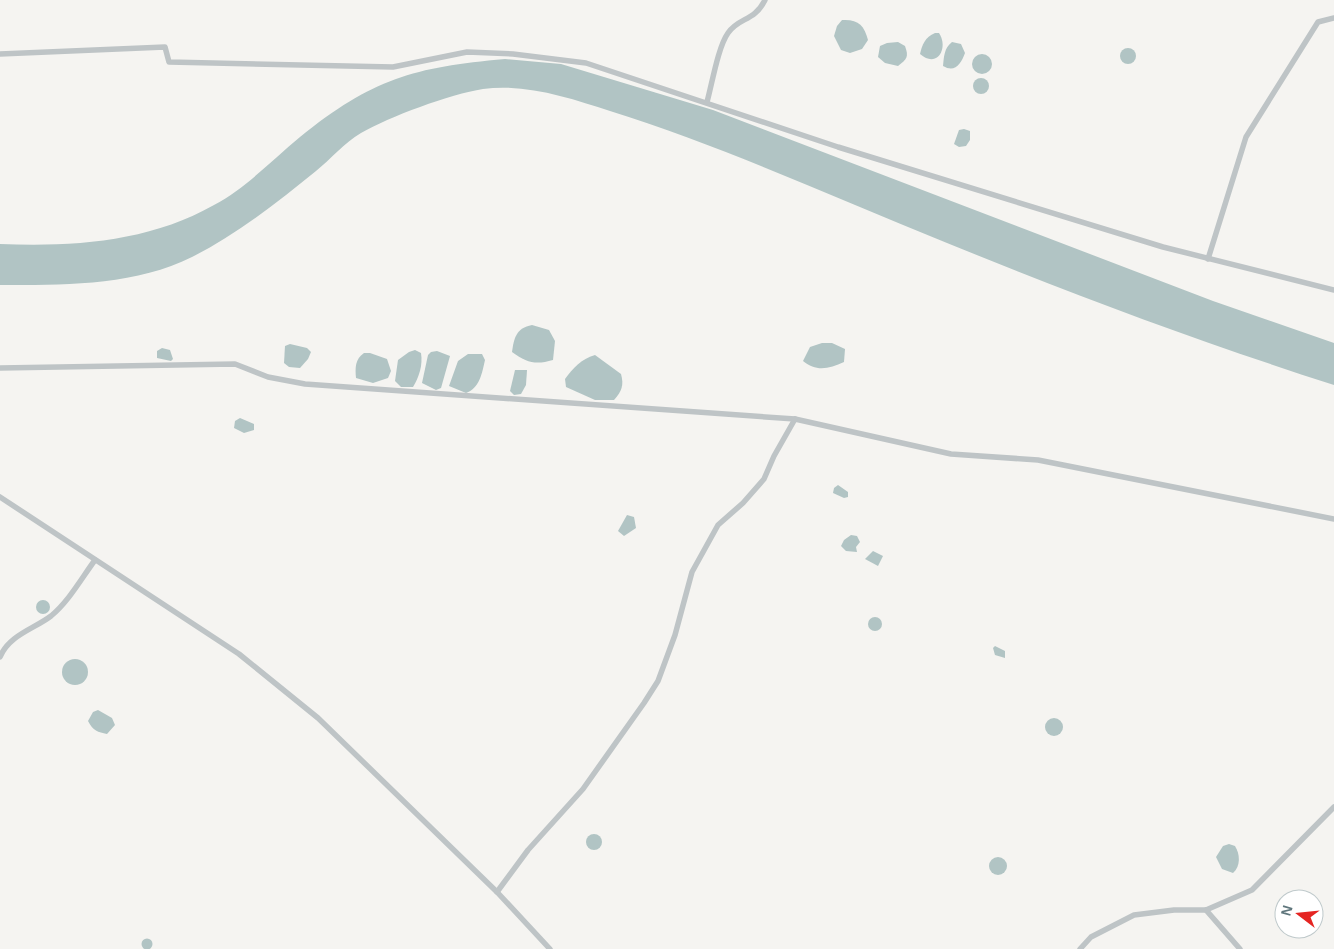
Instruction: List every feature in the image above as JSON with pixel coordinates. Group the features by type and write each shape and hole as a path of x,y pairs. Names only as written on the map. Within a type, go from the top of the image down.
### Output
{"street":[{"path":"707,102 727,34 741,21 752,18 765,0"},
{"path":"1208,259 1246,138 1318,22 1334,18"},
{"path":"0,54 165,47 169,62 393,67 467,52 513,54 586,63 847,149 1163,247 1334,290"},
{"path":"0,368 235,364 268,377 305,384 795,419 951,454 1038,460 1334,519"},
{"path":"497,892 528,850 583,789 658,681 675,635 692,572 718,525 743,503 764,479 774,456 795,419"},
{"path":"0,497 239,654 318,718 497,892 550,949"},
{"path":"0,656 14,638 52,615 65,602 95,560"},
{"path":"1080,949 1091,937 1134,915 1174,910 1206,910 1252,890 1334,807"},
{"path":"1206,910 1240,949"}],"shaded area":[{"path":"842,20 856,22 862,27 868,40 862,49 850,53 841,50 834,36 837,26"},
{"path":"935,33 939,33 942,39 942,50 936,58 926,58 920,54 922,47 926,39"},
{"path":"898,42 905,46 907,55 898,66 885,63 878,57 880,46"},
{"path":"952,42 961,44 965,53 962,61 957,66 947,68 943,66 944,56 949,44"},
{"path":"1125,48 1131,48 1136,53 1134,62 1125,64 1120,59 1120,53"},
{"path":"982,54 989,57 992,64 989,71 982,74 975,71 972,64 975,57"},
{"path":"505,59 561,64 713,110 1213,301 1334,343 1334,385 1091,300 695,140 579,101 515,88 483,89 454,96 387,120 361,133 349,141 302,183 241,228 192,257 170,267 122,279 98,282 0,285 0,244 83,243 110,240 163,227 189,217 226,198 326,117 373,89 395,79 445,66"},
{"path":"981,78 989,86 981,94 973,86"},
{"path":"959,130 970,131 970,140 966,146 959,147 954,144"},
{"path":"532,325 549,330 555,341 553,360 532,362 522,359 512,352 519,331"},
{"path":"822,343 832,343 845,349 844,362 818,368 803,361 810,347"},
{"path":"290,344 307,348 311,352 300,368 289,367 284,363 285,346"},
{"path":"162,348 170,350 173,359 171,361 157,358 157,351"},
{"path":"415,350 421,353 419,375 413,387 401,387 395,381 398,360"},
{"path":"437,351 450,356 441,388 436,390 422,383 428,355 431,352"},
{"path":"364,353 370,353 387,359 391,371 388,378 373,383 356,378 356,364"},
{"path":"468,354 482,354 485,360 477,384 471,391 466,393 449,386 458,361"},
{"path":"595,355 621,374 622,388 614,400 595,400 566,387 565,379 571,371 581,361"},
{"path":"515,370 527,370 526,385 521,394 514,395 510,391"},
{"path":"240,418 254,424 254,430 244,433 234,428 235,421"},
{"path":"838,485 848,492 848,497 844,498 833,493 834,488"},
{"path":"627,515 634,517 636,528 624,536 618,531"},
{"path":"851,535 857,536 860,542 856,547 857,552 846,551 841,546 844,540"},
{"path":"873,551 883,556 878,566 865,559"},
{"path":"40,600 46,600 50,607 46,614 40,614 36,610 36,604"},
{"path":"872,617 878,617 882,624 878,631 872,631 868,627 868,621"},
{"path":"995,646 1005,651 1005,658 995,655 993,648"},
{"path":"75,659 84,663 88,672 84,681 75,685 66,681 62,672 66,663"},
{"path":"98,710 112,718 115,725 107,734 96,730 88,721 93,712"},
{"path":"1054,718 1060,721 1063,727 1060,733 1054,736 1048,733 1045,727 1048,721"},
{"path":"594,834 600,836 602,842 600,848 594,850 588,848 586,842 588,836"},
{"path":"1229,844 1235,846 1239,856 1236,870 1233,873 1222,869 1216,857 1223,846"},
{"path":"994,857 1002,857 1007,862 1005,873 994,875 989,870 989,862"},
{"path":"147,938 153,944 147,950 141,944"}]}
